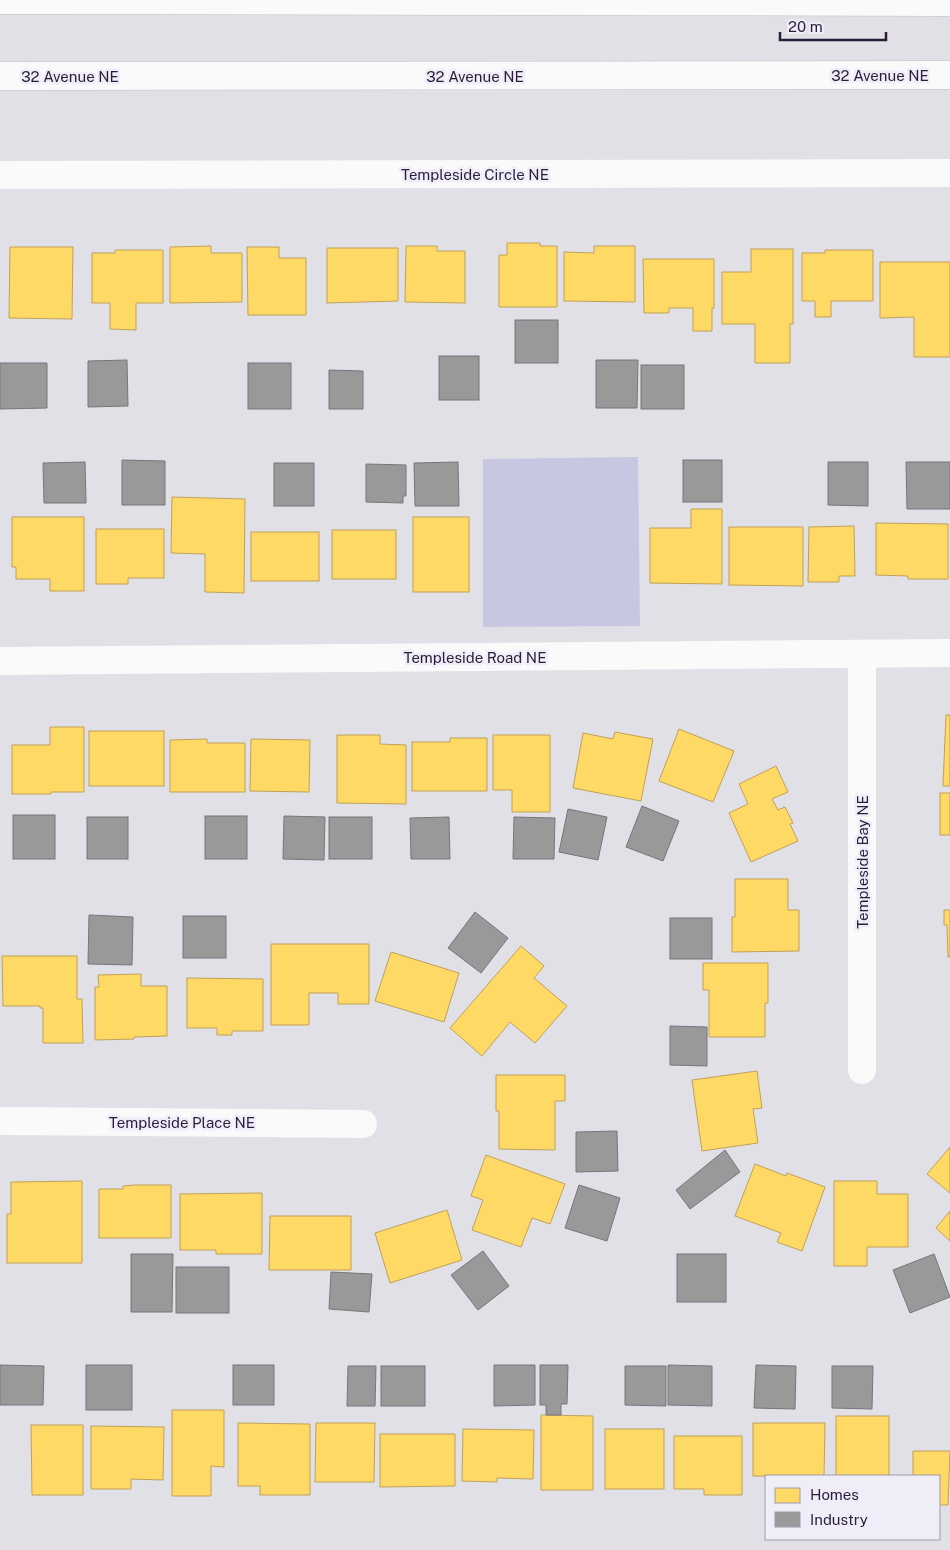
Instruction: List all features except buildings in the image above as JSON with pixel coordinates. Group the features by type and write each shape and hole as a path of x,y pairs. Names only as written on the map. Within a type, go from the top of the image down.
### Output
{"street":[{"path":"0,0 950,2"},
{"name":"32 Avenue NE","path":"0,76 950,75"},
{"name":"Templeside Circle NE","path":"0,176 950,173"},
{"name":"Templeside Road NE","path":"0,661 950,653"},
{"name":"Templeside Bay NE","path":"862,654 862,1070"},
{"name":"Templeside Place NE","path":"0,1121 363,1124"}],"shaded area":[{"path":"638,457 640,626 483,627 483,459"}]}
